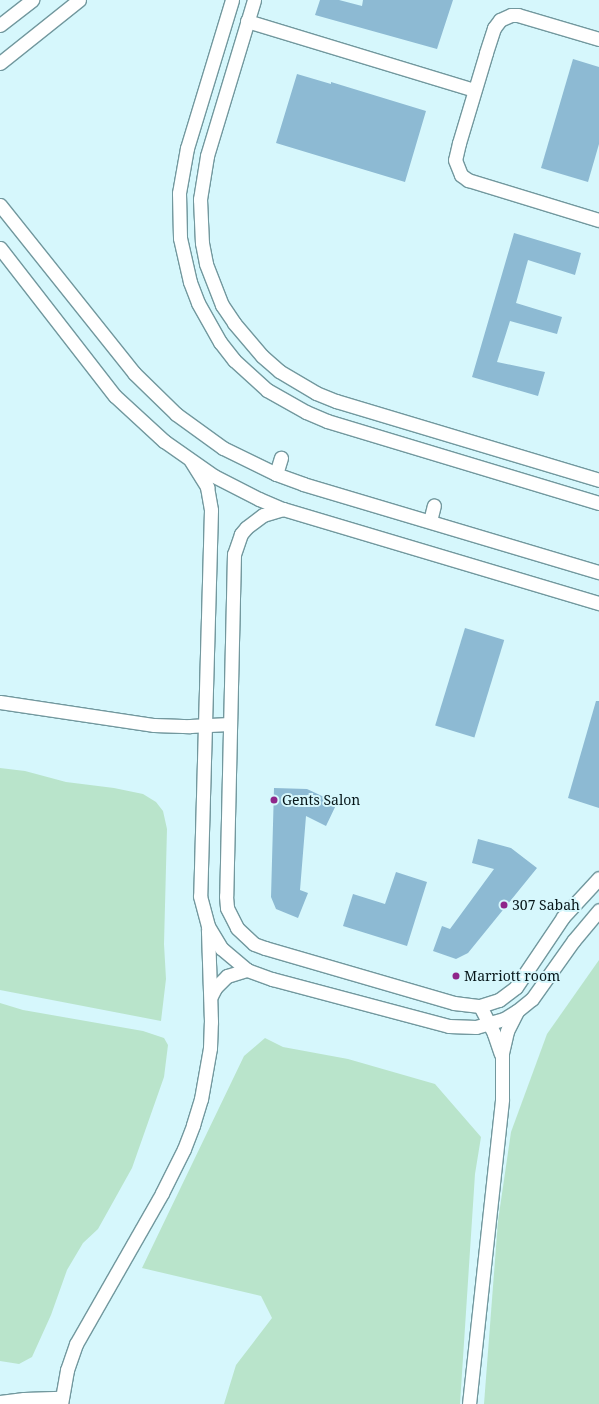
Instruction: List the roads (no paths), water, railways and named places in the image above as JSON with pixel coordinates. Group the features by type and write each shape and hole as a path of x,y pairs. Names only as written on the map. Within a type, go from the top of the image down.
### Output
{"street":[{"path":"0,25 32,0"},
{"path":"0,63 79,0"},
{"path":"232,0 182,170 179,200 180,238 190,282 198,303 220,342 245,370 267,390 313,415 341,426 599,503"},
{"path":"254,0 207,156 200,199 202,243 206,264 222,305 242,335 278,371 316,393 336,401 599,480"},
{"path":"599,39 524,16 512,15 506,17 494,28 456,152 456,164 461,175 468,180 599,220"},
{"path":"247,21 474,90"},
{"path":"0,205 134,373 176,414 205,436 249,462 276,474 599,572"},
{"path":"0,248 115,396 149,428 191,461 236,488 283,509 599,603"},
{"path":"276,474 281,458"},
{"path":"191,461 207,487 212,510 200,896 202,910 208,926 222,948 247,970 272,979 449,1026 463,1027 490,1024 518,1011 539,992 574,940 599,910"},
{"path":"430,521 434,505"},
{"path":"283,509 263,515 246,528 241,534 234,554 226,896 227,908 237,928 254,944 265,948 454,1003 480,1006 499,1000 516,987 563,917 599,878"},
{"path":"0,694 28,707"},
{"path":"0,702 137,723 172,726 229,724"},
{"path":"0,1402 24,1399 61,1401 67,1370 76,1344 162,1193 184,1149 201,1099 208,1061 211,996 208,926"},
{"path":"211,996 214,988 227,976 247,970"},
{"path":"480,1006 490,1024 498,1044 502,1064"},
{"path":"469,1404 502,1099 502,1064 506,1036 518,1011"}],"place":[{"name":"Gents Salon","path":"274,800"},
{"name":"307 Sabah","path":"504,905"},
{"name":"Marriott room","path":"456,976"}]}
